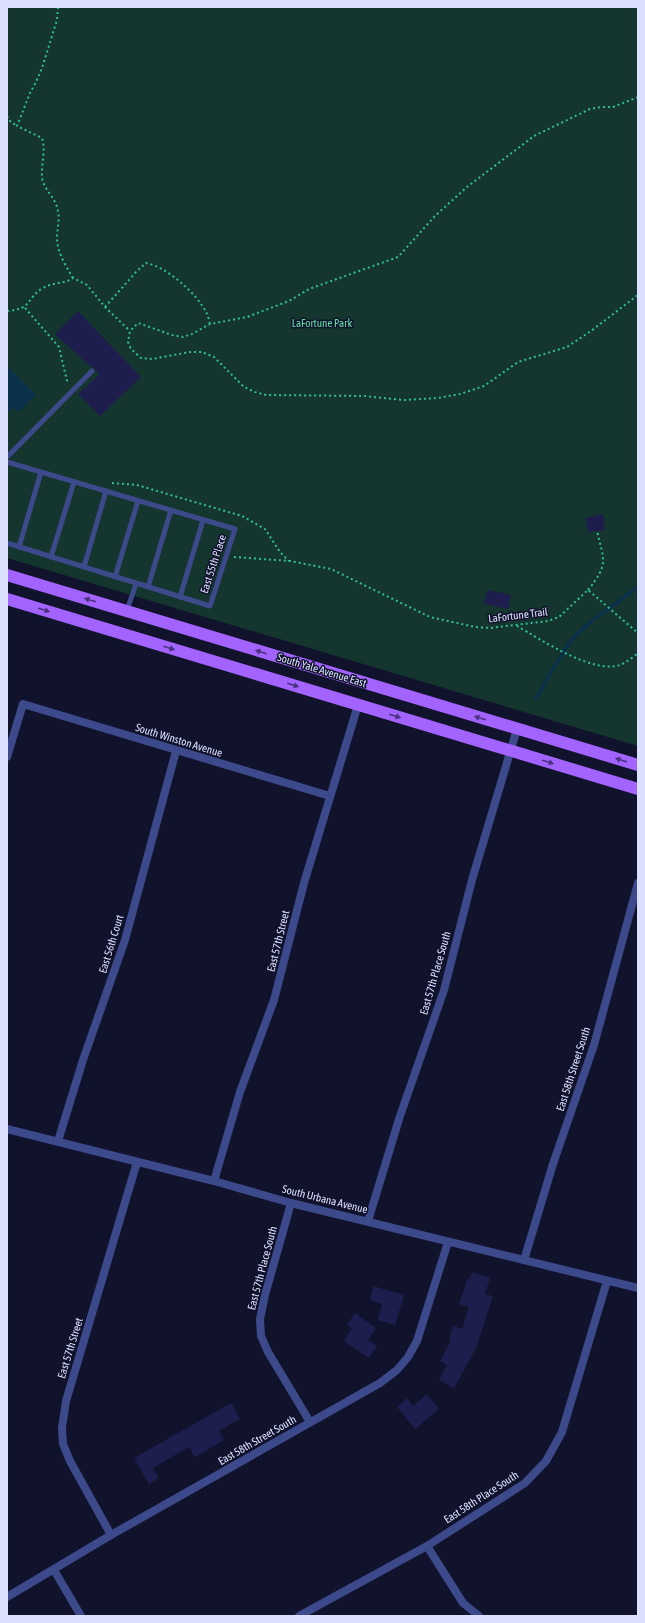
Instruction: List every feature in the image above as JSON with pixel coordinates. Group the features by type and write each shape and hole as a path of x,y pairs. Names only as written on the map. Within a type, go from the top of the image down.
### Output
{"main road":[{"name":"South Yale Avenue East","path":"7,575 638,765"},
{"name":"South Yale Avenue East","path":"7,599 638,789"}],"street":[{"name":"South Winston Avenue","path":"7,757 23,704 330,796"},
{"name":"East 57th Street","path":"214,1181 240,1092 274,1000 304,884 358,705"},
{"name":"East 57th Place South","path":"368,1221 400,1116 444,990 472,880 517,729"},
{"name":"East 56th Court","path":"58,1141 82,1060 126,940 176,751"},
{"name":"East 58th Street South","path":"524,1260 553,1164 594,1045 638,883"},
{"name":"South Urbana Avenue","path":"7,1128 214,1181 291,1203 638,1288"},
{"name":"East 57th Street","path":"111,1535 70,1461 63,1444 62,1428 66,1401 137,1162"},
{"name":"East 57th Place South","path":"291,1203 264,1301 260,1319 261,1336 268,1352 310,1422"},
{"name":"East 58th Street South","path":"7,1597 111,1535 380,1382 397,1370 408,1357 417,1341 448,1242"},
{"name":"East 58th Place South","path":"299,1616 427,1546 524,1484 546,1461 562,1432 607,1281"},
{"path":"427,1546 463,1603 479,1616"},
{"path":"54,1570 81,1616"}],"lane":[{"path":"7,457 92,371"},
{"name":"East 55th Place","path":"7,462 235,529 210,606 7,543"},
{"path":"18,547 42,472"},
{"path":"51,557 74,482"},
{"path":"84,567 106,491"},
{"path":"115,577 138,501"},
{"path":"148,587 171,510"},
{"path":"180,597 203,520"},
{"path":"127,611 136,584"}],"path":[{"path":"17,126 30,92 42,68 57,20 58,7"},
{"path":"638,97 613,107 590,109 534,136 467,187 435,216 398,257 392,260 309,289 289,302 248,317 210,324 192,334 182,337 138,323 130,331 128,342 131,349 141,358 152,359 190,352 202,352 214,357 244,387 266,395 333,394 404,400 438,398 484,386 518,362 567,347 591,331 638,295"},
{"path":"7,116 8,122 42,138 44,145 42,179 54,199 58,210 58,248 73,278 87,285 105,307 130,331"},
{"path":"105,307 146,263 155,265 165,271 184,286 206,312 210,324"},
{"path":"7,311 25,307 42,288 60,282 68,282 73,278"},
{"path":"25,307 59,347 67,381 64,388"},
{"name":"LaFortune Trail","path":"230,557 290,562 331,569 430,617 475,627 490,628 548,621 559,617 588,590 600,576 604,561 596,531"},
{"path":"588,590 638,633"},
{"path":"516,625 590,664 605,667 621,665 638,653"}],"green space":[{"name":"LaFortune Park","path":"7,7 638,7 638,746 7,558"}],"water":[{"path":"7,366 36,395 18,412 13,407 7,413"}],"building":[{"path":"78,311 141,377 100,416 78,394 99,375 94,368 91,367 55,334"},
{"path":"603,514 605,530 588,532 586,518"},
{"path":"487,590 511,595 508,609 484,604"},
{"path":"472,1272 490,1278 485,1294 493,1296 476,1348 454,1388 439,1380 447,1365 440,1361 451,1340 449,1339 453,1326 462,1329 469,1307 459,1304 468,1278 470,1279"},
{"path":"373,1286 404,1295 395,1325 378,1320 382,1304 370,1300"},
{"path":"355,1313 376,1328 368,1340 377,1346 369,1358 344,1341 352,1328 347,1325"},
{"path":"427,1394 439,1409 415,1429 397,1407 407,1398 413,1406"},
{"path":"231,1403 240,1419 219,1431 224,1440 195,1457 189,1447 153,1468 159,1478 149,1484 134,1458"}],"waterway":[{"path":"536,698 564,651 575,636 583,628 638,586"}]}
